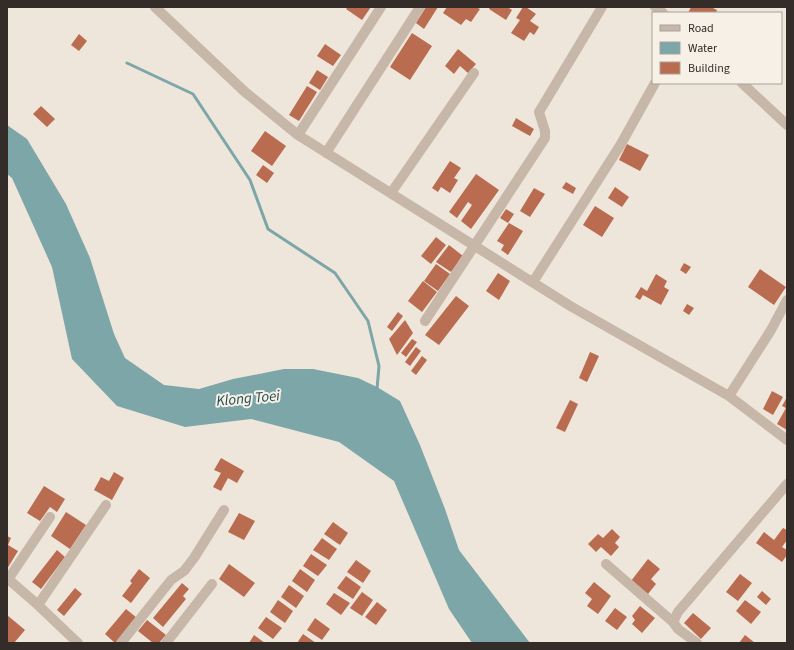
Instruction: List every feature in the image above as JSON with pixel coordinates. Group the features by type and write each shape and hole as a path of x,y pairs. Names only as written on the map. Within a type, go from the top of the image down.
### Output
{"street":[{"path":"298,135 381,7"},
{"path":"326,153 420,7"},
{"path":"425,320 476,245 545,138 545,131 540,112 602,7"},
{"path":"161,9 245,92 298,135 476,245 572,307 730,396 787,440"},
{"path":"391,193 474,73"},
{"path":"533,282 621,144 655,84"},
{"path":"743,84 787,125"},
{"path":"730,396 771,330 787,300"},
{"path":"674,622 678,612 787,484"},
{"path":"38,604 106,505"},
{"path":"121,643 171,580 184,571 194,558 224,510"},
{"path":"50,517 7,580 38,604 78,643"},
{"path":"606,564 674,622 678,629 697,643"},
{"path":"166,643 212,584"}],"water":[{"name":"Klong Toei","path":"7,125 27,139 66,204 90,258 114,334 125,358 164,385 199,389 233,379 284,369 313,369 358,378 377,387 400,401 420,445 459,550 530,643 472,643 449,609 394,481 339,442 251,419 185,427 117,406 72,359 52,267 12,178 7,174"}],"building":[{"path":"348,7 371,7 362,20 346,9"},
{"path":"426,7 438,7 424,29 416,23"},
{"path":"447,7 476,7 480,9 471,22 466,19 461,25 443,13"},
{"path":"490,7 507,7 512,10 506,20 489,9"},
{"path":"523,7 526,7 536,14 530,21 539,27 534,35 530,32 524,41 511,33 520,20 516,18"},
{"path":"691,7 711,7 717,10 716,12 688,12"},
{"path":"412,33 432,46 410,80 390,67"},
{"path":"79,34 87,41 79,51 71,45"},
{"path":"325,44 341,55 333,66 317,56"},
{"path":"458,49 476,64 468,73 460,66 454,74 445,66"},
{"path":"317,70 328,77 320,90 309,83"},
{"path":"307,86 317,92 299,121 289,115"},
{"path":"41,106 55,119 47,127 33,114"},
{"path":"516,118 534,129 530,136 512,126"},
{"path":"265,131 286,146 272,166 251,151"},
{"path":"627,144 649,155 640,171 619,160"},
{"path":"450,161 461,168 454,178 458,180 450,193 441,187 438,192 432,188"},
{"path":"263,165 274,173 267,183 256,175"},
{"path":"476,174 499,190 471,229 461,221 472,205 468,202 457,218 449,212"},
{"path":"566,182 576,188 573,194 562,188"},
{"path":"615,187 629,197 622,207 608,198"},
{"path":"534,188 545,194 530,217 520,211"},
{"path":"595,206 614,218 602,237 583,225"},
{"path":"506,209 514,214 508,223 500,218"},
{"path":"509,223 523,231 508,255 501,250 504,245 497,241"},
{"path":"436,237 446,245 431,264 421,256"},
{"path":"449,245 463,256 451,272 436,262"},
{"path":"684,263 691,267 686,274 680,270"},
{"path":"436,264 450,274 438,291 424,281"},
{"path":"760,269 786,287 774,305 748,287"},
{"path":"498,273 510,281 499,300 486,291"},
{"path":"656,274 667,281 664,287 669,290 661,305 643,295 640,300 635,297 641,287 647,291"},
{"path":"423,281 437,292 422,312 408,301"},
{"path":"456,296 469,306 439,345 425,335"},
{"path":"687,304 694,308 689,315 683,311"},
{"path":"398,312 403,316 392,331 387,327"},
{"path":"405,320 413,333 397,355 389,339"},
{"path":"412,339 417,342 406,357 401,353"},
{"path":"416,347 421,351 410,366 405,362"},
{"path":"590,352 599,356 587,382 579,378"},
{"path":"422,356 427,360 416,375 411,371"},
{"path":"772,391 783,397 773,415 763,409"},
{"path":"787,397 787,430 777,424 786,408 782,406"},
{"path":"570,400 578,404 565,432 556,428"},
{"path":"221,458 244,471 237,483 228,478 221,491 213,487 221,473 214,470"},
{"path":"114,472 124,478 112,500 94,490 101,477 109,481"},
{"path":"44,486 65,499 57,512 50,507 40,521 27,513"},
{"path":"66,512 86,525 70,549 51,536"},
{"path":"239,513 255,521 244,540 228,532"},
{"path":"333,522 348,533 340,545 324,534"},
{"path":"783,528 787,530 787,540 782,547 787,550 787,555 782,562 756,543 764,532 774,540"},
{"path":"612,529 620,537 615,543 619,547 611,556 601,547 596,552 588,544 598,534 603,538"},
{"path":"7,536 11,538 8,545 18,551 7,569"},
{"path":"322,538 337,549 329,560 313,550"},
{"path":"57,550 65,557 41,589 32,582"},
{"path":"311,554 327,565 318,576 303,566"},
{"path":"648,559 660,569 651,579 656,584 648,594 631,581"},
{"path":"356,560 371,571 363,583 347,572"},
{"path":"229,564 255,583 244,597 219,579"},
{"path":"139,569 150,578 131,603 122,596 132,583 130,581"},
{"path":"300,569 315,580 307,592 292,581"},
{"path":"740,574 752,583 738,601 726,592"},
{"path":"346,576 361,587 353,599 337,588"},
{"path":"594,582 611,596 598,614 587,606 592,599 585,593"},
{"path":"182,583 189,589 183,596 186,599 163,627 153,618"},
{"path":"289,585 304,596 296,608 281,597"},
{"path":"75,588 82,594 64,616 57,610"},
{"path":"762,591 771,599 766,605 757,597"},
{"path":"362,592 373,600 362,616 350,608"},
{"path":"334,593 350,603 341,615 326,604"},
{"path":"278,600 293,611 285,623 270,612"},
{"path":"745,600 761,612 751,624 736,611"},
{"path":"377,602 387,610 376,625 365,617"},
{"path":"640,606 655,618 642,633 632,624 635,620 632,616"},
{"path":"615,608 627,617 617,630 605,621"},
{"path":"126,609 137,618 117,643 115,643 105,634"},
{"path":"693,613 711,628 701,639 684,623"},
{"path":"7,615 25,630 14,643 7,643"},
{"path":"266,617 282,628 273,639 258,628"},
{"path":"315,618 330,629 322,640 307,630"},
{"path":"147,620 166,635 159,643 153,643 138,631"},
{"path":"303,634 316,643 297,643"},
{"path":"254,635 265,643 249,643"},
{"path":"745,635 755,643 739,643"}],"waterway":[{"path":"127,63 193,94 250,180 268,229 335,273 368,321 379,366 377,389"}]}
